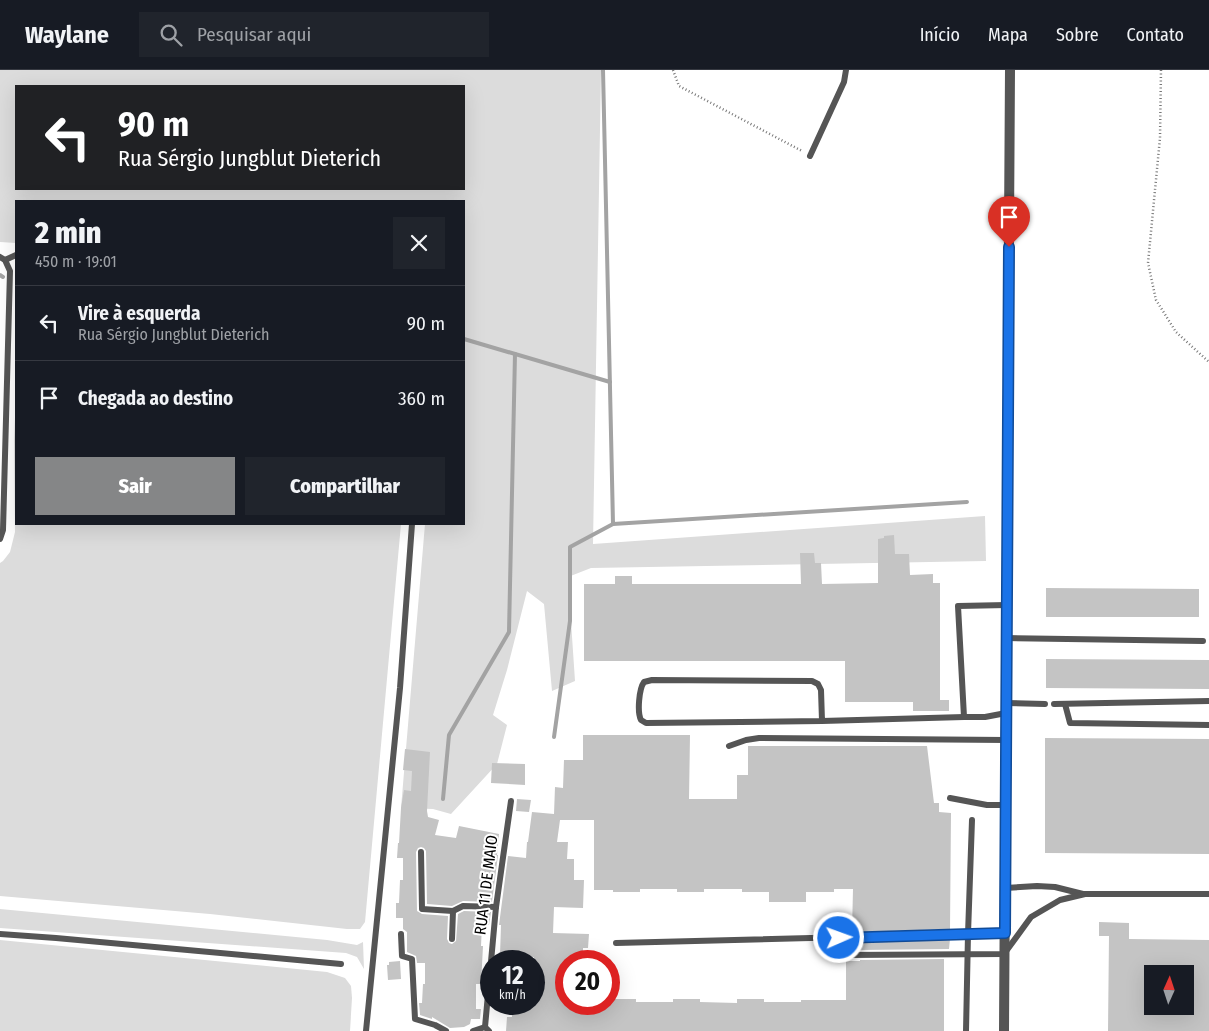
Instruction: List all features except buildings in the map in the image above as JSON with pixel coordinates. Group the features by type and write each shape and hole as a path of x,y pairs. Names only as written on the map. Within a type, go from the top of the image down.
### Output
{"street":[{"path":"1004,1031 1010,70"}],"lane":[{"path":"810,156 844,82 846,70"},
{"path":"0,539 3,530 10,271 3,259 15,255"},
{"path":"366,1031 400,688 412,525"},
{"path":"964,717 958,606 1007,605"},
{"path":"1007,638 1203,640"},
{"path":"822,721 821,690 818,684 812,681 652,680 644,682 641,686 639,715 641,720 646,723 822,721 985,717 1006,708 1045,704"},
{"path":"1054,704 1209,701"},
{"path":"1064,704 1070,723 1209,725"},
{"path":"729,746 759,738 1006,740"},
{"path":"950,798 986,805 1006,804"},
{"name":"RUA 11 DE MAIO","path":"487,1029 496,907 511,800"},
{"path":"966,1031 972,820"},
{"path":"421,852 422,909 453,911 463,906 496,907"},
{"path":"1005,888 1056,887 1085,894"},
{"path":"821,938 846,955 1004,954 1031,917 1060,900 1085,894 1209,894"},
{"path":"452,939 453,911"},
{"path":"616,943 1005,933"},
{"path":"0,934 341,964"},
{"path":"401,934 402,956 412,959 415,1019 446,1031"},
{"path":"473,1031 487,1029"}],"path":[{"path":"673,70 679,86 810,156"},
{"path":"1160,70 1160,138 1148,263 1156,300 1176,332 1209,362"}],"shaded area":[{"path":"0,70 601,70 593,544 985,516 986,561 591,568 568,577 575,681 552,691 544,604 527,591 507,670 493,715 507,725 497,764 451,814 433,809 401,808 425,525 465,525 465,200 15,200 15,243 0,242"},
{"path":"15,417 15,525 401,525 365,922 360,929 0,896 0,563 10,552 15,532 14,440"},
{"path":"0,909 327,940 357,945 363,942 364,969 357,957 346,953 0,928"},
{"path":"0,940 327,972 345,978 351,986 350,1031 0,1031"}],"waterway":[{"path":"603,70 613,524 967,502"},
{"path":"465,339 610,382"},
{"path":"443,799 449,735 509,632 515,354"},
{"path":"554,737 570,621 570,547 613,524"}],"route":[{"path":"839,938 1005,933 1009,247"}]}
